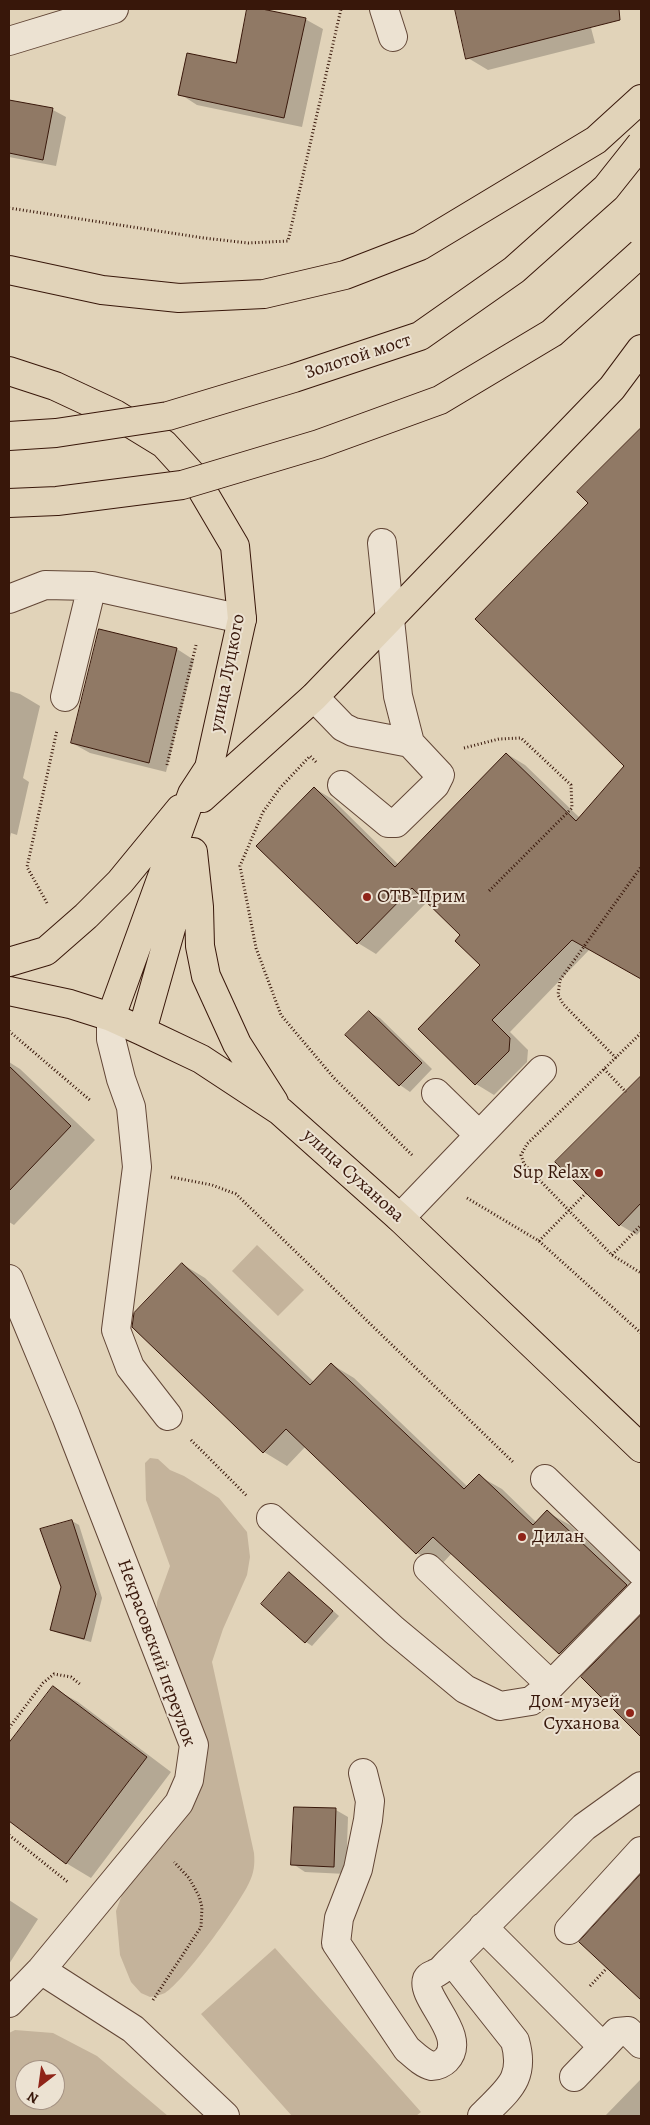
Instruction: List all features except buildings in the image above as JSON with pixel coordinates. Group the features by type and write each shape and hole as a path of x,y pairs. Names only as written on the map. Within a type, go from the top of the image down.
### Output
{"main road":[{"path":"9,270 102,290 180,298 264,294 345,275 420,246 596,140 641,99"},
{"name":"Золотой мост","path":"9,436 56,433 168,416 294,378 420,336 514,270 606,188 641,144"},
{"path":"9,503 57,501 182,485 318,444 440,400 552,333 641,253"},
{"path":"9,962 46,951 86,916 120,882 197,796 314,697 612,388 641,349"},
{"name":"улица Луцкого","path":"9,371 55,386 115,414 164,444 195,478 235,546 242,618 208,768 111,1017"},
{"path":"142,1031 193,852 197,796"},
{"path":"193,852 199,907 200,946 206,976 237,1044 280,1111"},
{"name":"улица Суханова","path":"9,991 70,1004 111,1017 201,1059 280,1111 400,1218 641,1448"}],"street":[{"path":"18,38 37,9"},
{"path":"18,38 114,9"},
{"path":"384,9 392,37"},
{"path":"342,785 388,823 396,823 435,785 440,775 417,751 398,696 382,543"},
{"path":"9,599 45,585 92,586 242,618"},
{"path":"64,697 92,586"},
{"path":"314,697 344,727 353,732 417,751"},
{"path":"111,1017 111,1039 121,1079 131,1107 137,1167 116,1330 130,1366 168,1416"},
{"path":"400,1218 542,1070"},
{"path":"436,1093 479,1135"},
{"name":"Некрасовский переулок","path":"9,1279 66,1416 194,1745 190,1780 179,1803 41,1970 9,2003"},
{"path":"545,1479 641,1572"},
{"path":"270,1518 394,1630 465,1689 500,1706 531,1701 551,1685 641,1593"},
{"path":"428,1568 551,1685"},
{"path":"363,1773 370,1800 368,1820 358,1869 339,1918 336,1944 407,2049 422,2061 433,2066 443,2063 453,2048 452,2034 430,1992 427,1979 431,1974 438,1973 584,1827 641,1786"},
{"path":"569,1930 641,1851"},
{"path":"483,1927 603,2047"},
{"path":"451,1960 515,2041 520,2057 518,2074 508,2090 482,2116"},
{"path":"41,1970 133,2029 225,2116"},
{"path":"574,2076 617,2032 628,2031 641,2044"}],"path":[{"path":"9,208 204,238 248,242 288,241 341,9"},
{"path":"417,751 499,738 521,738 571,785 572,808 488,892"},
{"path":"310,756 280,788 262,812 240,866 256,948 281,1014 334,1078 437,1179 538,1241 641,1333"},
{"path":"49,768 27,867 49,906 55,901"},
{"path":"616,1058 563,1004 558,994 560,980 641,867"},
{"path":"9,1031 93,1103"},
{"path":"641,1033 527,1144 521,1155 524,1164 534,1175 612,1255 641,1273"},
{"path":"604,1069 626,1092"},
{"path":"137,1167 236,1194 492,1441"},
{"path":"538,1241 586,1193"},
{"path":"612,1255 641,1225"},
{"path":"199,1448 270,1518"},
{"path":"9,1728 43,1683 54,1674 70,1677 81,1685"},
{"path":"9,1835 97,1904"},
{"path":"133,2029 202,1927 202,1907 199,1896 189,1878 151,1837"}],"shaded area":[{"path":"257,1245 304,1290 278,1316 232,1271"},
{"path":"150,1458 158,1459 170,1470 184,1476 219,1498 247,1532 250,1557 247,1575 223,1629 212,1662 254,1853 254,1861 253,1872 243,1894 197,1959 185,1974 165,1993 150,1997 141,1993 131,1982 120,1955 116,1911 123,1892 200,1787 157,1616 157,1602 170,1566 146,1500 145,1463"},
{"path":"275,1948 421,2112 416,2116 292,2116 201,2014"},
{"path":"15,2030 53,2033 97,2056 168,2116 9,2116 9,2033"}],"place":[{"name":"ОТВ-Прим","path":"367,897"},
{"name":"Sup Relax","path":"599,1173"},
{"name":"Дилан","path":"522,1537"},
{"name":"Дом-музей Суханова","path":"630,1713"}]}
